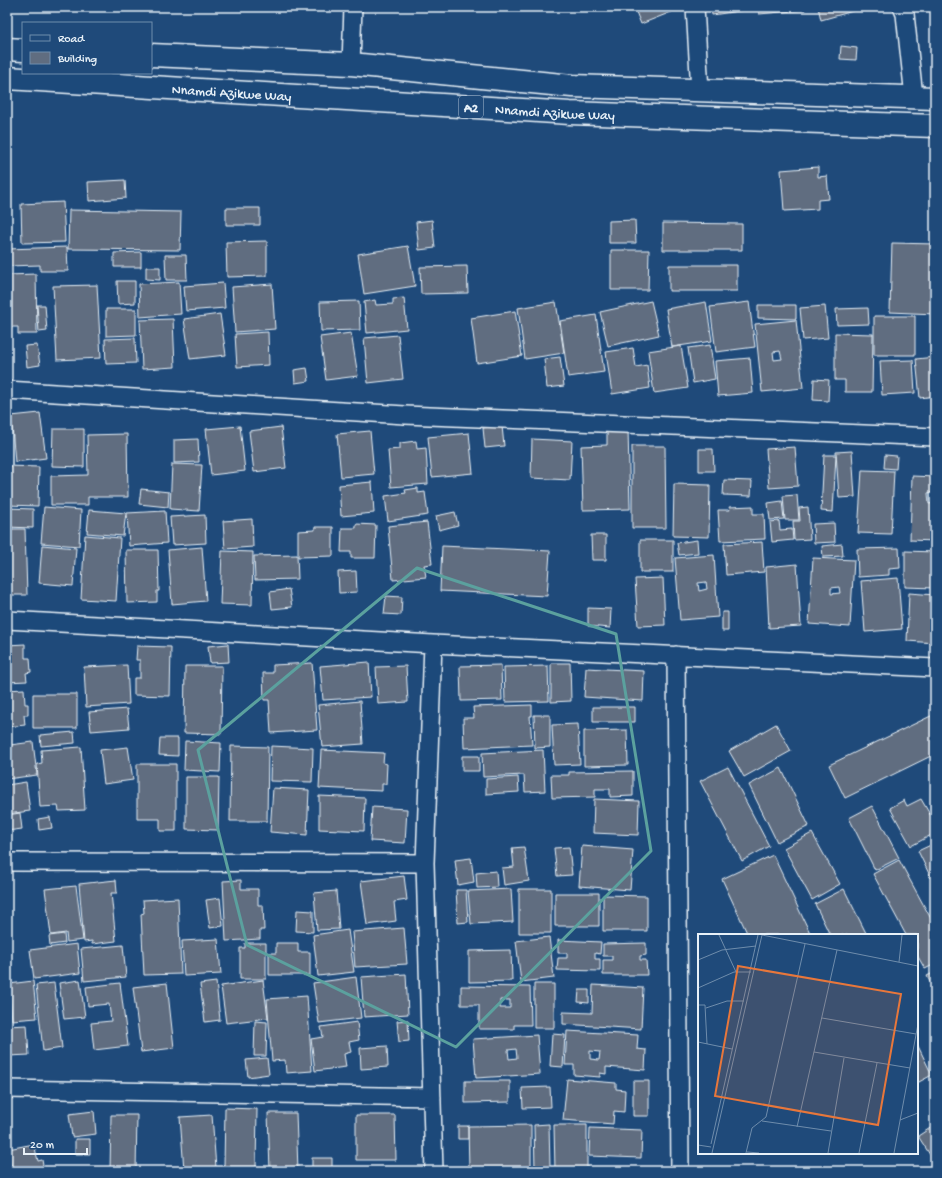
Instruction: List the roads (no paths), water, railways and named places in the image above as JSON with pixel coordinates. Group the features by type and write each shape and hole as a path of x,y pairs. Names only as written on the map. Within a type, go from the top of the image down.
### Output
{"highway":[{"path":"7,49 22,50"},
{"name":"Nnamdi Azikwe Way","path":"152,55 351,64 572,86 924,98"},
{"name":"Nnamdi Azikwe Way","path":"7,78 570,113 935,126"}],"street":[{"path":"351,64 352,7"},
{"path":"695,7 700,91"},
{"path":"902,7 905,14 924,98"},
{"path":"7,390 405,415 935,437"},
{"path":"7,620 433,644 935,668"},
{"path":"433,644 426,863 434,1171"},
{"path":"676,655 680,1171"},
{"path":"7,862 426,863"},
{"path":"7,1089 432,1098"}]}
